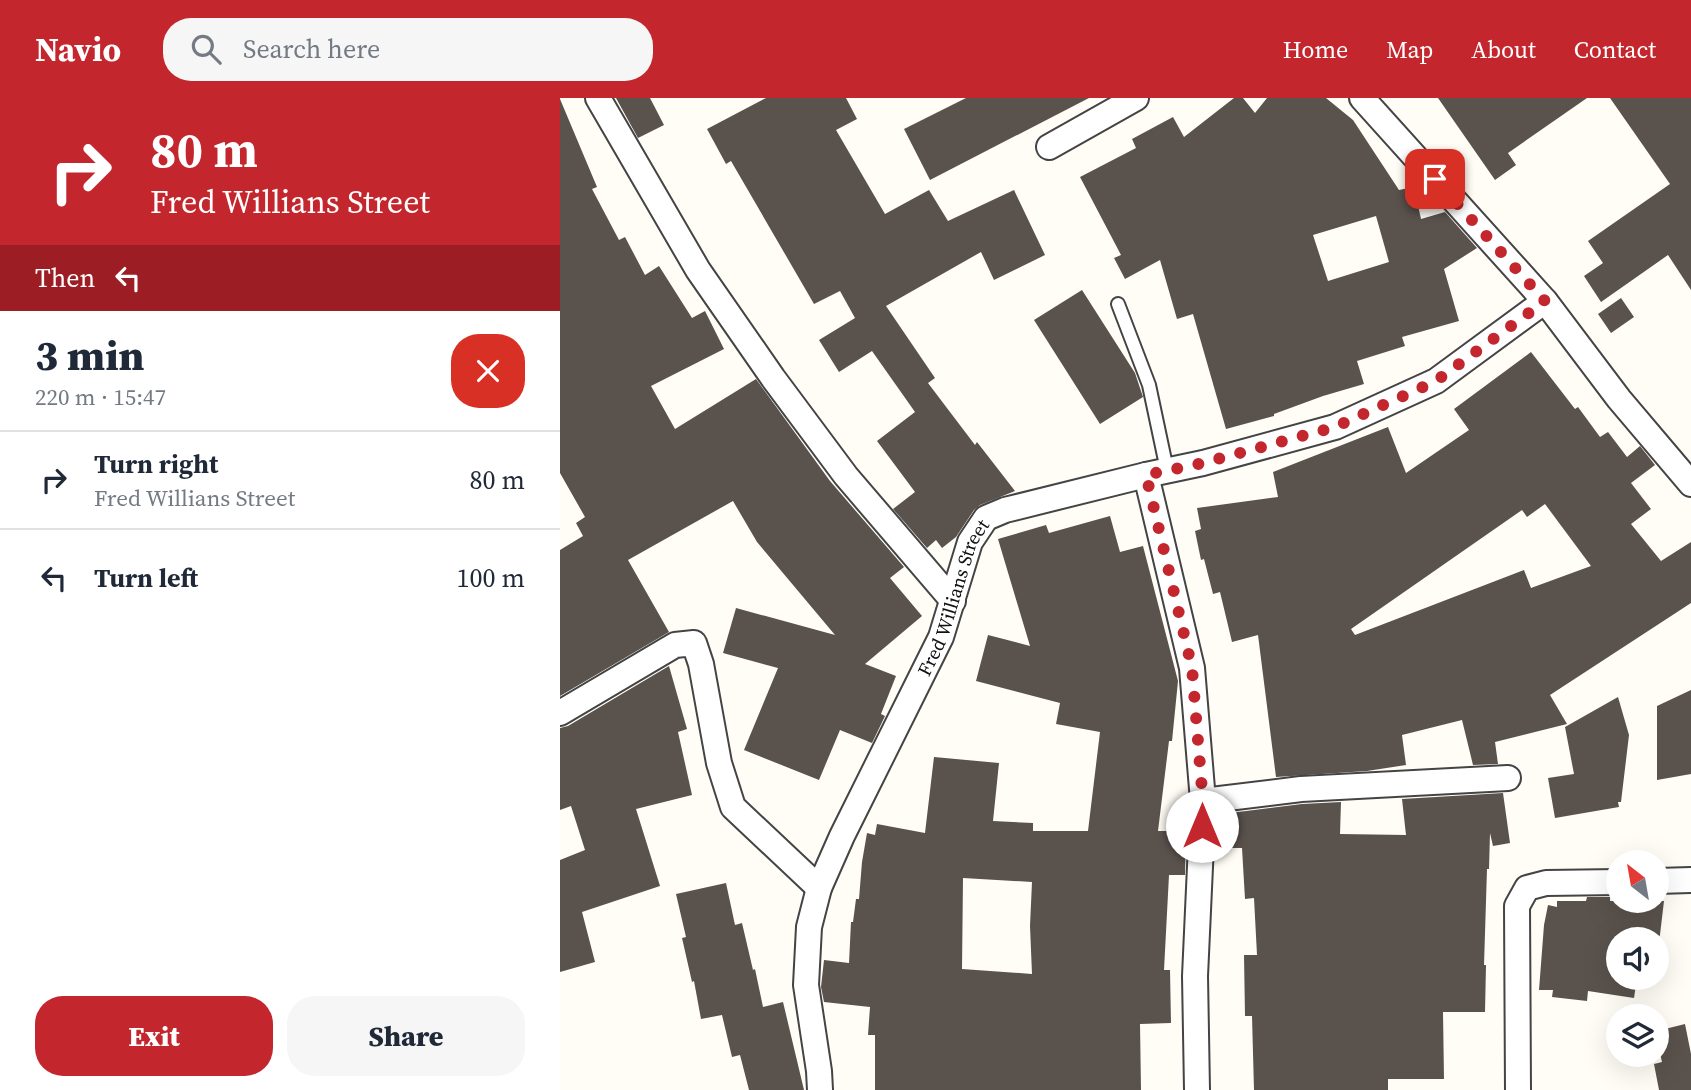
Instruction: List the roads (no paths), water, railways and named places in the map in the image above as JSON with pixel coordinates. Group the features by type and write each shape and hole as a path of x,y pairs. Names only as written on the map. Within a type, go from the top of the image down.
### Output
{"street":[{"path":"598,98 698,270 758,357 846,476 953,601"},
{"path":"1049,147 1136,98"},
{"path":"1362,98 1545,301 1619,399 1691,484"},
{"name":"Fred Willians Street","path":"820,1090 806,985 809,927 819,888 941,637 970,541 986,517 1335,427 1436,381 1545,301"},
{"path":"1157,473 1192,668 1203,802 1195,976 1197,1090"},
{"path":"560,713 675,645 694,643 701,664 719,763 733,807 819,888"},
{"path":"1203,802 1301,789 1508,778"},
{"path":"1670,881 1691,880"},
{"path":"1518,1090 1517,906 1527,888 1546,883 1606,882"}],"lane":[{"path":"1118,304 1149,385 1157,473"}]}
